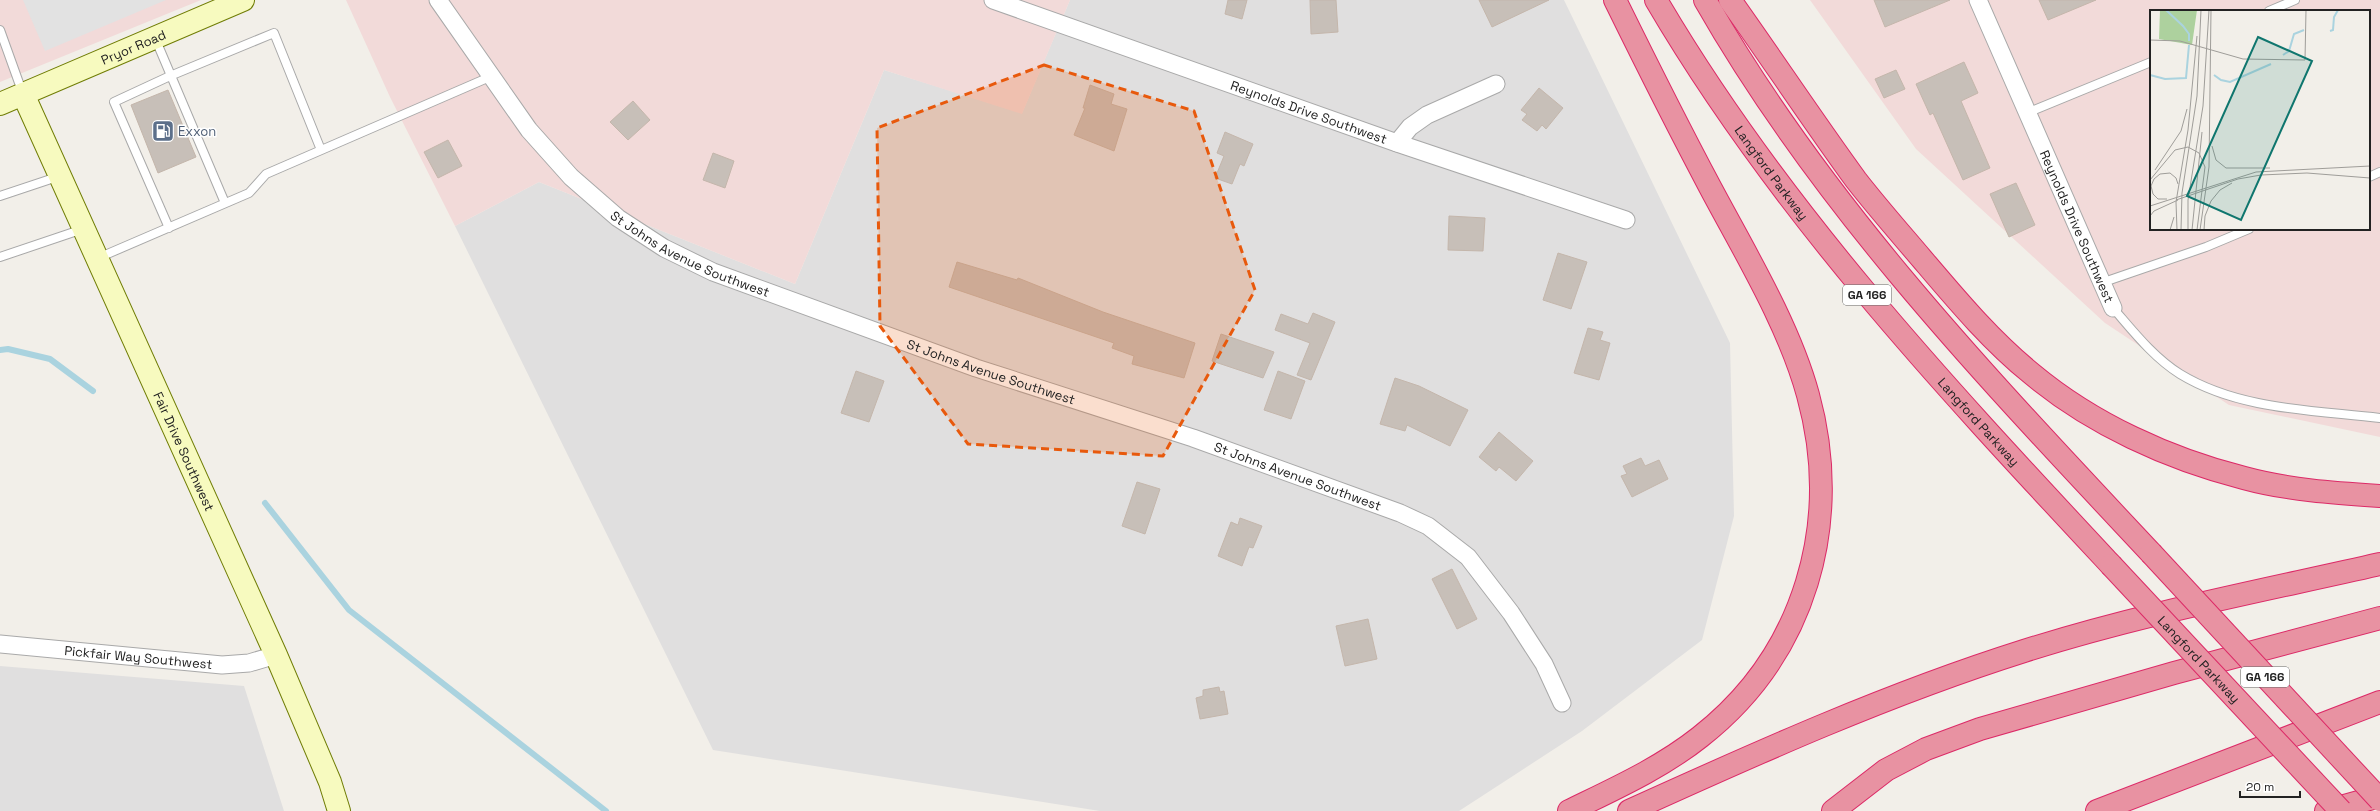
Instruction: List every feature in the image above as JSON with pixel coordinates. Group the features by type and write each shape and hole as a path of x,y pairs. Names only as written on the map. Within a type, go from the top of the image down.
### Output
{"highway":[{"path":"1568,811 1658,765 1681,751 1720,720 1749,689 1773,657 1794,616 1813,563 1821,510 1822,477 1814,420 1808,392 1793,354 1744,250 1674,120 1615,0"},
{"name":"Langford Parkway","path":"1656,0 1712,90 1758,155 1820,238 1891,324 1964,407 2341,811"},
{"name":"GA 166","path":"1705,0 1783,123 1835,195 1889,264 2004,396 2380,800"},
{"path":"1730,0 1858,181 1942,283 1986,331 2032,374 2078,406 2117,429 2177,457 2244,478 2297,489 2380,496"},
{"path":"1629,811 1862,708 2025,650 2122,624 2380,564"},
{"path":"1833,811 1886,770 1926,749 1980,729 2174,673 2380,618"},
{"path":"2097,811 2380,702"},
{"path":"2326,811 2380,796"}],"main road":[{"name":"Pryor Road","path":"0,104 243,0"},
{"name":"Fair Drive Southwest","path":"23,94 276,655 330,782 339,811"}],"street":[{"name":"St Johns Avenue Southwest","path":"438,0 529,130 571,177 618,218 664,248 713,272 976,368 1193,438 1400,513 1428,526 1468,557 1511,613 1544,664 1562,703"},
{"name":"Reynolds Drive Southwest","path":"1978,0 2100,283 2113,308"},
{"name":"Reynolds Drive Southwest","path":"997,1 1397,143 1626,220"},
{"path":"1397,143 1410,127 1427,115 1496,84"},
{"name":"Pickfair Way Southwest","path":"0,644 222,665 249,663 276,655"}],"lane":[{"path":"2271,10 2295,0"},
{"path":"0,30 23,94"},
{"path":"169,228 114,102 170,76 274,33 321,150"},
{"path":"154,38 224,204"},
{"path":"2027,113 2150,62"},
{"path":"98,259 249,193 266,174 492,76"},
{"path":"2370,177 2380,172"},
{"path":"0,196 60,176"},
{"path":"0,257 84,229"},
{"path":"2100,283 2206,247 2248,230"},
{"path":"2113,308 2147,347 2180,373 2220,394 2268,405 2380,418"}],"highlighted area":[{"path":"1044,65 1194,111 1255,290 1163,456 968,444 880,326 877,128"}],"shaded area":[{"path":"0,0 201,0 0,82"},
{"path":"23,0 166,0 45,51"},
{"path":"346,0 1070,0 1022,114 884,70 795,284 539,182 455,226 390,97"},
{"path":"1070,0 1564,0 1730,343 1734,516 1702,640 1582,731 1459,811 1100,811 713,750 455,226 539,182 795,284 884,70 1022,113"},
{"path":"1810,0 2380,0 2380,437 2229,405 2105,323 1916,149"},
{"path":"0,666 244,686 284,811 0,811"}],"building":[{"path":"1228,0 1247,0 1242,19 1225,14"},
{"path":"1310,0 1336,0 1338,32 1311,34"},
{"path":"1479,0 1549,0 1492,27"},
{"path":"1874,0 1950,0 1885,27"},
{"path":"2039,0 2096,0 2048,20"},
{"path":"1964,62 1978,93 1961,101 1990,168 1963,180 1933,113 1930,115 1916,84"},
{"path":"1896,70 1905,89 1884,98 1875,79"},
{"path":"1090,85 1114,94 1111,104 1127,109 1114,151 1074,135 1085,108 1083,108"},
{"path":"1539,88 1563,108 1546,129 1542,125 1537,131 1522,120 1527,114 1521,110"},
{"name":"Exxon","path":"168,90 196,157 158,173 131,105"},
{"path":"633,101 650,120 628,140 610,122"},
{"path":"1225,132 1253,144 1244,166 1240,164 1232,184 1215,178 1224,156 1217,153"},
{"path":"448,140 462,166 438,178 424,152"},
{"path":"713,153 734,161 725,188 703,180"},
{"path":"2016,183 2035,225 2009,237 1990,194"},
{"path":"1449,216 1485,218 1483,251 1448,250"},
{"path":"1558,253 1587,262 1571,309 1543,300"},
{"path":"957,262 1017,280 1018,278 1103,312 1195,343 1184,378 1132,364 1134,356 1112,348 1114,343 949,287"},
{"path":"1313,313 1335,322 1311,380 1297,375 1310,343 1275,330 1281,314 1308,324"},
{"path":"1588,328 1603,332 1600,340 1610,343 1599,380 1574,373"},
{"path":"1221,334 1274,352 1263,378 1212,361"},
{"path":"856,371 884,381 869,422 841,413"},
{"path":"1278,371 1305,381 1291,419 1264,410"},
{"path":"1395,378 1419,386 1468,410 1450,446 1407,425 1405,431 1380,424"},
{"path":"1499,432 1533,461 1516,481 1499,467 1496,471 1479,457"},
{"path":"1641,458 1645,466 1659,460 1668,479 1632,497 1621,476 1627,474 1623,466"},
{"path":"1137,482 1160,489 1145,534 1122,526"},
{"path":"1240,518 1262,526 1253,548 1249,547 1242,566 1218,556 1231,522 1238,525"},
{"path":"1452,569 1477,619 1457,629 1432,579"},
{"path":"1368,619 1377,659 1345,666 1336,626"},
{"path":"1219,687 1220,692 1224,691 1228,714 1200,719 1196,698 1203,696 1203,690"}],"waterway":[{"path":"0,350 8,349 50,359 93,391"},
{"path":"265,503 349,610 606,811"}],"place":[{"name":"Exxon","path":"163,131"}]}
